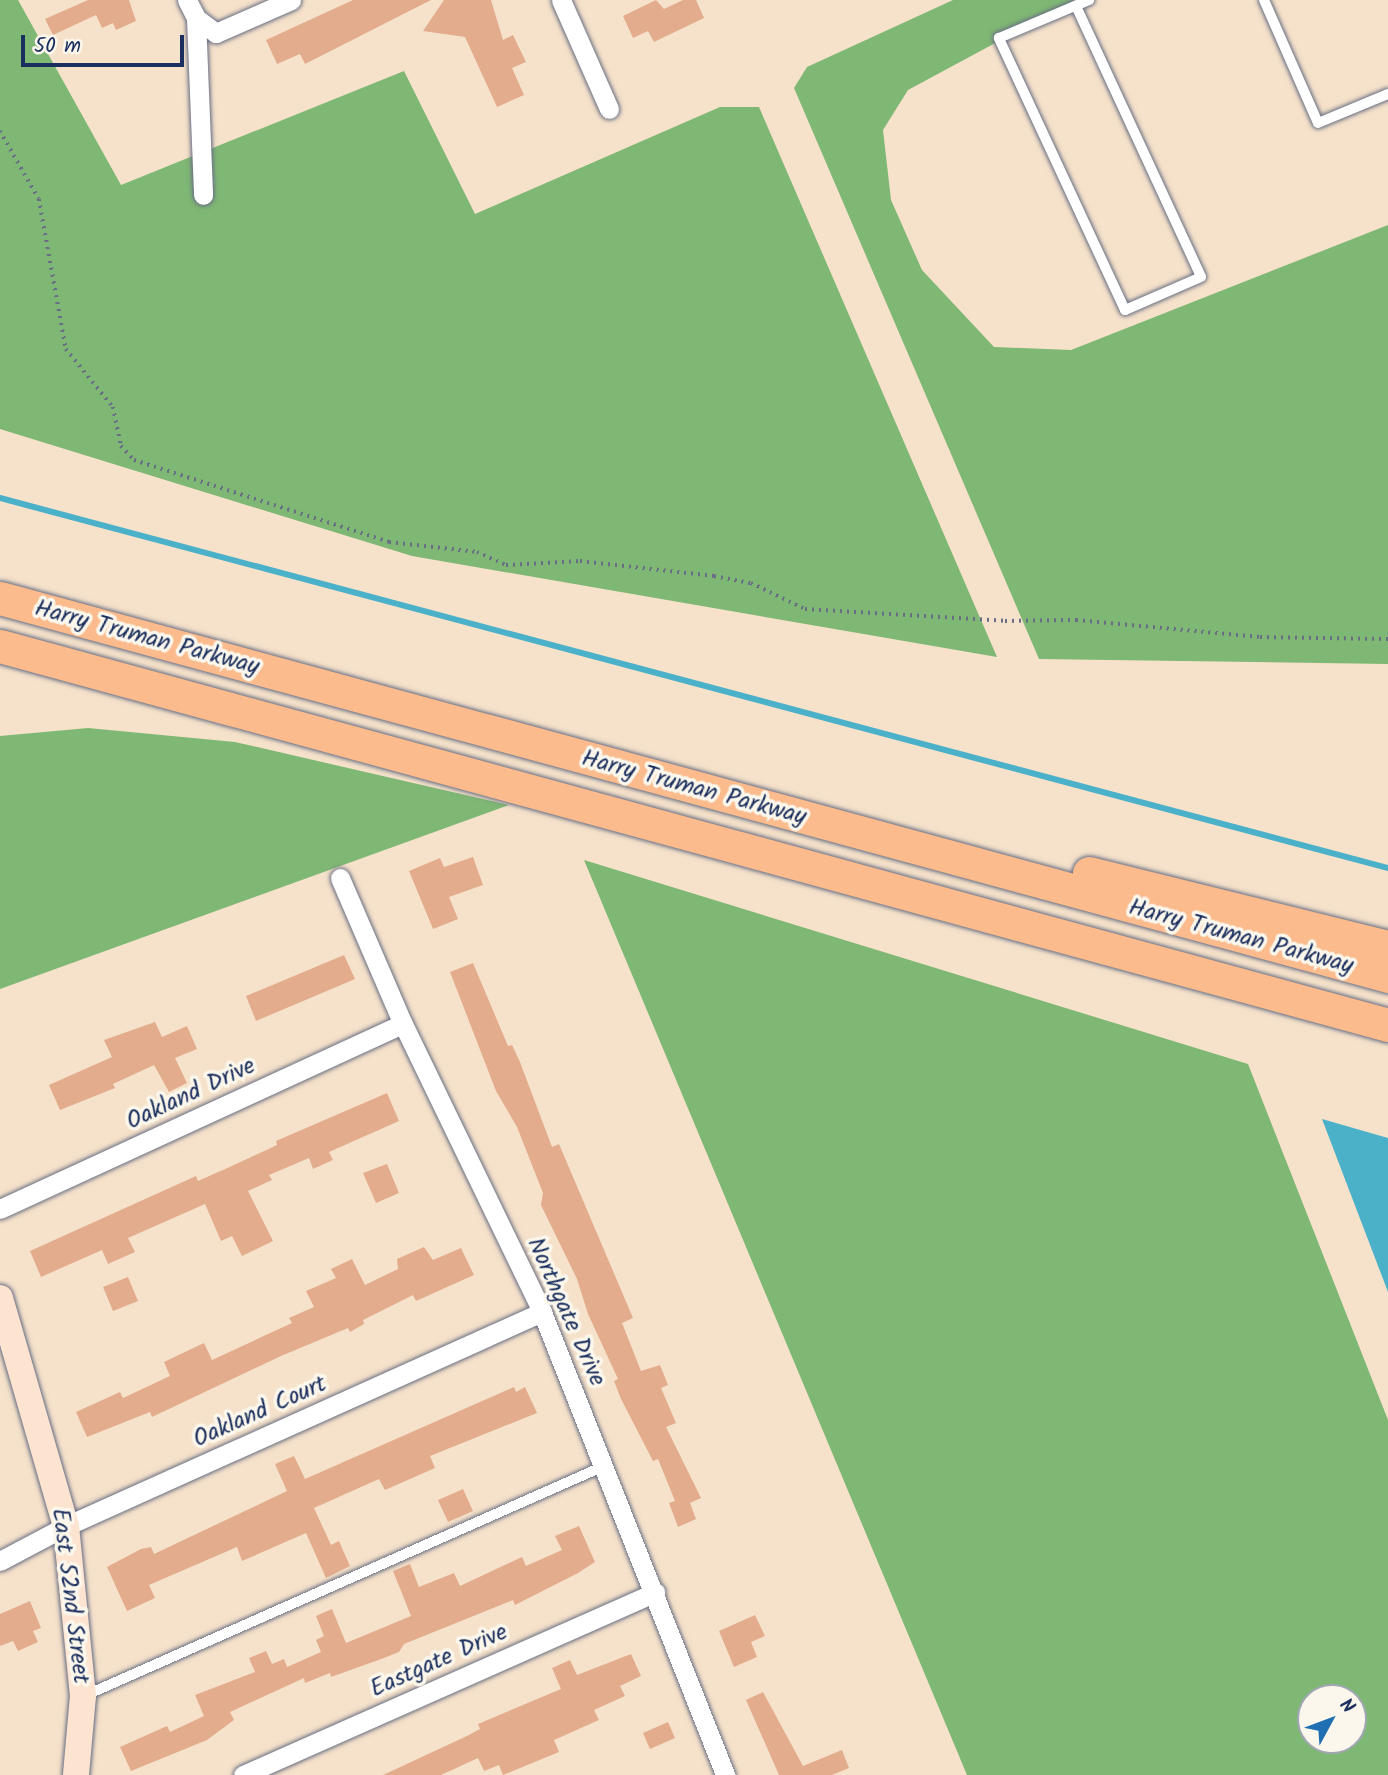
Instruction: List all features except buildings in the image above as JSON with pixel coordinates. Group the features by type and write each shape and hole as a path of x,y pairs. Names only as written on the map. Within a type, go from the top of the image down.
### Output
{"highway":[{"name":"Harry Truman Parkway","path":"0,598 1388,976"},
{"name":"Harry Truman Parkway","path":"0,646 1388,1025"},
{"path":"386,703 1388,947"},
{"path":"1182,970 1388,1041"}],"main road":[{"name":"East 52nd Street","path":"0,1298 66,1526 83,1696 76,1775"}],"street":[{"path":"192,9 216,33 291,0"},
{"path":"561,0 609,109"},
{"path":"192,9 203,195"},
{"name":"Northgate Drive","path":"340,878 403,1024 542,1312 655,1592 725,1775"},
{"name":"Oakland Drive","path":"0,1209 403,1024"},
{"name":"Oakland Court","path":"0,1561 66,1526 542,1312"},
{"name":"Eastgate Drive","path":"243,1775 655,1592"}],"lane":[{"path":"1076,6 1200,277 1125,310 999,38 1089,0"},
{"path":"1264,0 1318,123 1388,94"},
{"path":"83,1696 604,1466"}],"path":[{"path":"0,131 39,199 66,349 113,407 121,446 134,460 389,542 477,552 506,565 580,561 714,576 751,583 805,609 1006,621 1076,620 1260,637 1388,639"}],"green space":[{"path":"0,0 18,0 121,185 404,71 475,214 720,107 759,107 997,657 412,556 0,429"},
{"path":"953,0 1075,0 908,90 883,130 891,200 922,270 994,347 1071,350 1388,225 1388,664 1039,659 794,88 807,67"},
{"path":"88,728 235,742 509,805 0,989 0,736"},
{"path":"584,860 1248,1064 1388,1420 1388,1775 967,1775"}],"water":[{"path":"1322,1119 1388,1138 1388,1292"}],"waterway":[{"path":"0,498 1388,868"}]}
